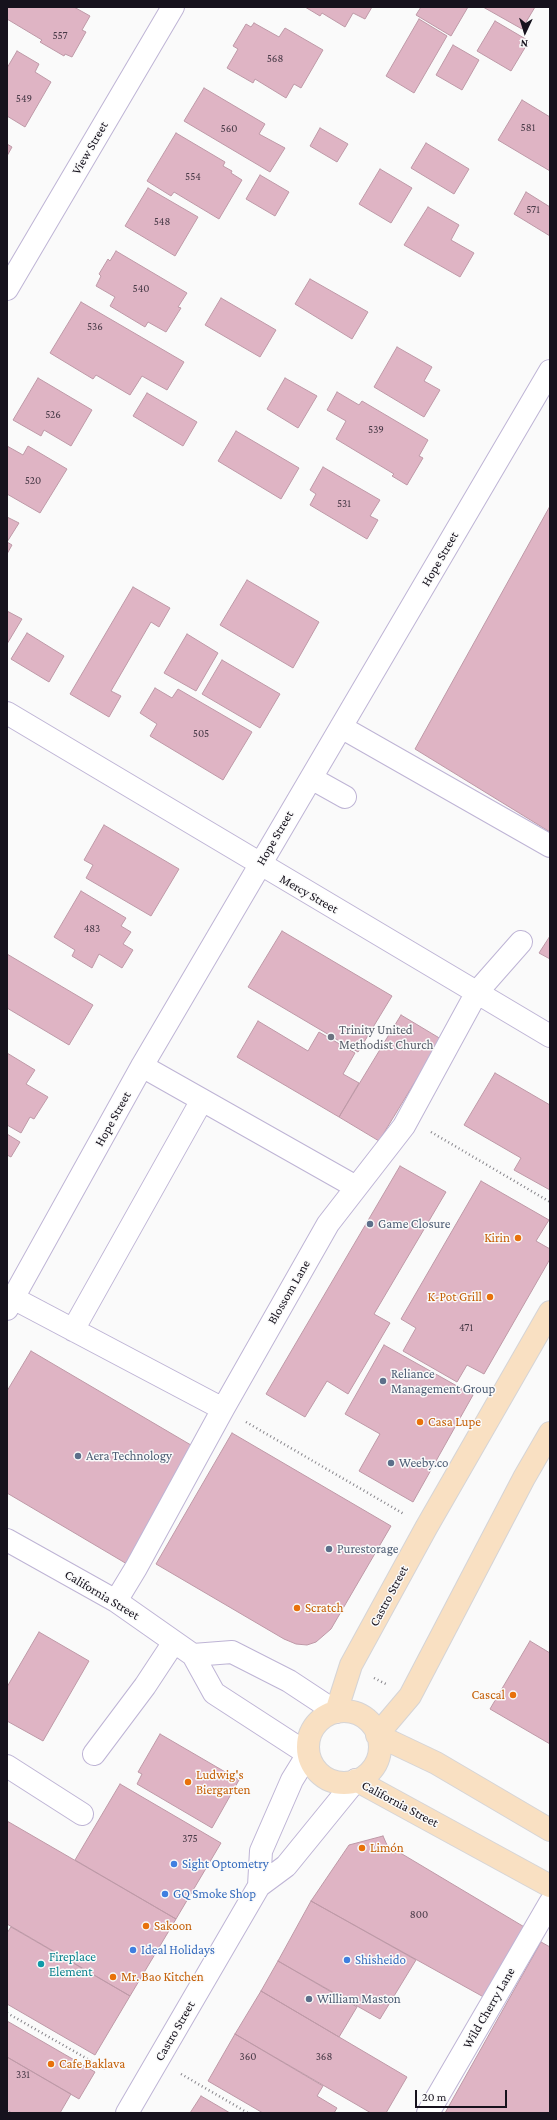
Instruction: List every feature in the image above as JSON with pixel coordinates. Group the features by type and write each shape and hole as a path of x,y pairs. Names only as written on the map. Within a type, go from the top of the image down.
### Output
{"main road":[{"name":"Castro Street","path":"308,1754 309,1739 314,1725 326,1715 336,1712 351,1665 426,1528 550,1312"},
{"path":"377,1735 410,1696 524,1478 550,1433"},
{"path":"336,1712 351,1711 362,1716 372,1724 377,1735 436,1763 550,1830"},
{"name":"Castro Street","path":"356,1780 367,1774 375,1764 380,1747 377,1735"},
{"name":"California Street","path":"308,1754 315,1768 326,1778 338,1782 356,1780 550,1886"}],"street":[{"name":"View Street","path":"7,289 173,7"},
{"name":"Hope Street","path":"10,1304 142,1066 341,727 542,402 550,371"},
{"name":"Mercy Street","path":"7,713 260,865 550,1036"},
{"path":"341,727 550,846"},
{"path":"311,778 345,797"},
{"name":"Blossom Lane","path":"116,1602 328,1224 408,1118 477,992 521,942"},
{"path":"142,1066 356,1187"},
{"path":"73,1330 202,1100"},
{"path":"10,1304 73,1330 223,1409"},
{"name":"California Street","path":"7,1540 116,1602 193,1655 214,1693 308,1754"},
{"path":"94,1754 145,1686 174,1642"},
{"path":"193,1655 232,1652 289,1681 336,1712"},
{"name":"Castro Street","path":"259,1886 261,1851 292,1780 308,1754"},
{"path":"7,1766 82,1814"},
{"name":"Castro Street","path":"127,2113 259,1886 286,1866 356,1780"},
{"name":"Wild Cherry Lane","path":"428,2113 550,1903"}],"path":[{"path":"408,1118 550,1202"},
{"path":"223,1409 426,1528"},
{"path":"370,1675 391,1686"},
{"path":"7,2012 105,2069"},
{"path":"158,2061 248,2113"}],"building":[{"path":"7,7 74,7 90,16 82,30 86,32 72,57 65,54 64,56 40,42 42,40 7,19"},
{"path":"305,7 372,7 365,19 353,13 345,27 322,13 320,16"},
{"path":"421,7 468,7 451,36 416,15"},
{"path":"483,7 535,7 522,29"},
{"path":"419,19 447,36 414,93 386,76"},
{"path":"495,21 529,41 511,71 477,51"},
{"path":"254,23 279,37 285,28 323,50 301,88 294,84 286,98 255,79 253,83 227,68 238,49 233,46 246,24 251,27"},
{"path":"453,45 479,60 462,90 436,75"},
{"path":"17,51 39,64 35,72 51,82 25,127 7,116 7,68"},
{"path":"204,88 265,124 259,134 285,148 270,172 184,121"},
{"path":"522,100 550,117 550,171 498,140"},
{"path":"320,128 348,144 337,162 310,146"},
{"path":"176,133 225,162 223,166 232,171 231,173 242,180 219,219 174,192 171,196 147,181"},
{"path":"426,143 469,169 454,194 411,168"},
{"path":"7,144 12,147 7,156"},
{"path":"380,169 412,188 391,223 359,204"},
{"path":"260,175 289,192 275,216 246,199"},
{"path":"148,188 198,217 175,256 125,226"},
{"path":"526,192 550,207 550,236 514,214"},
{"path":"428,207 459,225 451,240 474,253 460,277 404,245"},
{"path":"116,251 187,293 178,307 181,308 166,332 148,322 145,327 110,306 115,297 96,286 101,276 99,274 108,259 110,261"},
{"path":"310,279 368,312 352,339 295,304"},
{"path":"221,298 276,330 260,357 205,325"},
{"path":"81,302 184,362 167,390 142,376 130,395 96,375 93,379 50,353"},
{"path":"397,347 432,367 424,381 440,390 424,417 374,387"},
{"path":"38,378 92,410 71,446 44,430 41,436 13,420"},
{"path":"285,378 317,396 298,428 267,409"},
{"path":"337,392 359,405 362,401 428,440 419,456 423,458 407,485 392,476 394,474 336,439 346,421 327,410"},
{"path":"147,393 197,422 183,446 133,416"},
{"path":"236,431 299,468 281,499 218,461"},
{"path":"7,446 23,455 28,446 67,469 40,513 7,494"},
{"path":"323,467 380,500 370,516 378,520 367,539 310,505 316,494 310,490"},
{"path":"550,506 550,832 415,749"},
{"path":"7,517 19,523 7,542"},
{"path":"7,542 12,545 7,554"},
{"path":"247,580 319,622 293,668 220,625"},
{"path":"133,587 170,608 159,627 151,622 111,691 121,696 109,717 70,694"},
{"path":"7,611 22,619 7,644"},
{"path":"27,633 64,656 49,682 11,659"},
{"path":"187,634 218,653 196,691 164,673"},
{"path":"222,660 280,694 260,728 202,694"},
{"path":"155,688 172,698 178,689 252,732 223,780 150,736 157,724 140,713"},
{"path":"104,825 179,869 151,916 86,878 93,865 84,860"},
{"path":"81,891 126,918 121,926 131,932 123,944 133,950 122,968 99,954 92,968 72,956 75,950 54,937"},
{"path":"282,931 392,996 358,1052 248,987"},
{"path":"550,936 550,959 539,953"},
{"path":"7,954 93,1005 69,1045 7,1008"},
{"path":"401,1015 441,1039 379,1141 339,1117"},
{"path":"258,1021 308,1051 319,1032 355,1053 343,1074 359,1083 339,1117 237,1057"},
{"path":"7,1053 35,1070 26,1084 48,1097 34,1119 30,1117 21,1133 7,1125"},
{"path":"495,1073 550,1105 550,1190 514,1170 521,1158 464,1125"},
{"path":"7,1134 20,1142 11,1157 7,1155"},
{"path":"400,1166 446,1192 374,1314 390,1323 348,1394 327,1381 305,1417 266,1394"},
{"path":"481,1181 549,1220 536,1241 550,1249 550,1259 484,1374 467,1365 457,1382 403,1351 416,1328 401,1319"},
{"path":"384,1345 473,1395 413,1502 359,1471 380,1434 345,1414"},
{"path":"31,1351 196,1448 127,1564 7,1493 7,1391"},
{"path":"232,1433 391,1526 331,1629 316,1642 307,1645 296,1644 284,1639 156,1564"},
{"path":"39,1632 89,1661 43,1741 7,1721 7,1687"},
{"path":"530,1641 550,1653 550,1744 490,1709"},
{"name":"Ludwig's Biergarten","path":"160,1734 239,1780 212,1828 137,1784 142,1774 138,1772"},
{"path":"120,1784 221,1843 176,1919 75,1860"},
{"path":"7,1821 176,1919 130,1996 7,1924"},
{"path":"383,1836 387,1845 526,1928 489,2000 311,1901 349,1845"},
{"name":"Shisheido","path":"311,1901 416,1960 380,2019 278,1961"},
{"name":"Fireplace Element","path":"11,1927 130,1996 95,2055 7,2004 7,1933"},
{"path":"541,1942 550,1947 550,2113 445,2113"},
{"name":"William Maston","path":"278,1961 357,2007 339,2037 261,1991"},
{"path":"261,1991 407,2077 386,2113 371,2113 235,2034"},
{"name":"Cafe Baklava","path":"7,2021 95,2072 79,2099 7,2057"},
{"path":"235,2034 323,2086 317,2096 337,2108 334,2113 263,2113 208,2081"},
{"path":"7,2057 71,2094 60,2113 12,2113 7,2110"},
{"path":"201,2096 230,2113 190,2113"}],"place":[{"name":"Trinity United Methodist Church","path":"331,1037"},
{"name":"Game Closure","path":"370,1224"},
{"name":"Kirin","path":"518,1238"},
{"name":"K-Pot Grill","path":"490,1297"},
{"name":"Reliance Management Group","path":"383,1381"},
{"name":"Casa Lupe","path":"420,1422"},
{"name":"Aera Technology","path":"78,1456"},
{"name":"Weeby.co","path":"391,1463"},
{"name":"Purestorage","path":"329,1549"},
{"name":"Scratch","path":"297,1608"},
{"name":"Cascal","path":"513,1695"},
{"name":"Ludwig's Biergarten","path":"188,1782"},
{"name":"Limón","path":"362,1848"},
{"name":"Sight Optometry","path":"174,1864"},
{"name":"GQ Smoke Shop","path":"165,1894"},
{"name":"Sakoon","path":"146,1926"},
{"name":"Ideal Holidays","path":"133,1950"},
{"name":"Shisheido","path":"347,1960"},
{"name":"Fireplace Element","path":"41,1964"},
{"name":"Mr. Bao Kitchen","path":"113,1977"},
{"name":"William Maston","path":"309,1999"},
{"name":"Cafe Baklava","path":"51,2064"}]}
